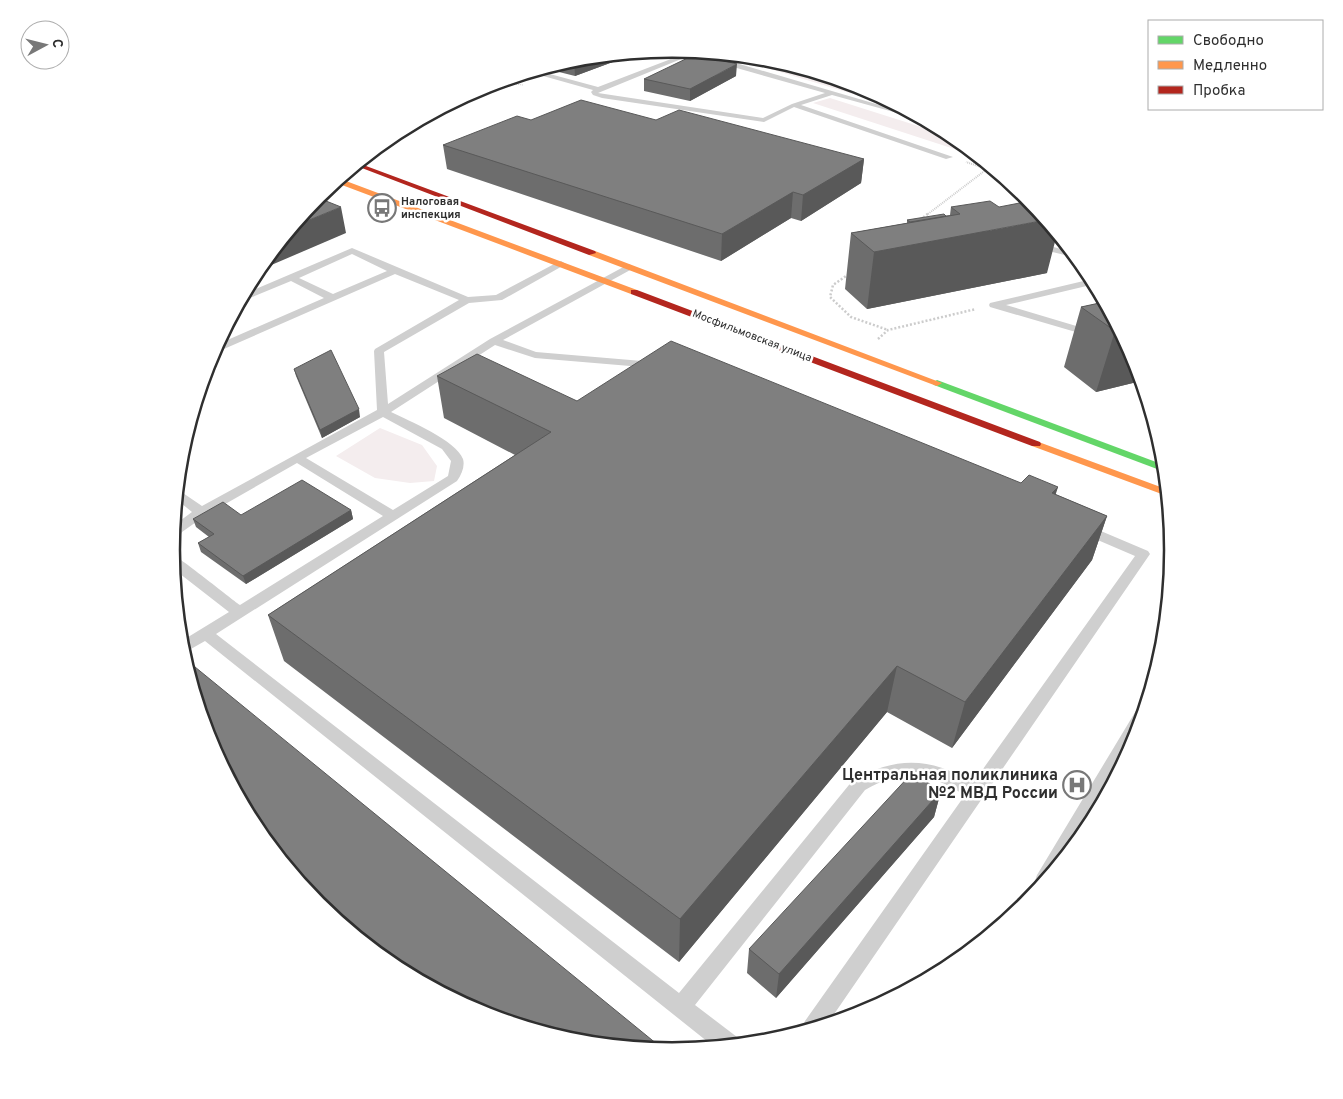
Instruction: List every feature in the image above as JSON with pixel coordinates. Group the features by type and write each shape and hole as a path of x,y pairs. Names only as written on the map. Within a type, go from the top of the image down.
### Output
{"main road":[{"name":"Мосфильмовская улица","path":"363,167 1156,466"},
{"name":"Мосфильмовская улица","path":"344,183 1159,490"},
{"path":"482,234 496,236 509,233 515,227 510,222"}],"lane":[{"path":"678,58 594,92 602,96 764,120 794,106 828,96 832,92"},
{"path":"717,60 895,111"},
{"path":"542,75 598,89"},
{"path":"794,106 949,157"},
{"path":"1024,242 1064,253"},
{"path":"250,296 352,251 467,300 498,298 560,264"},
{"path":"181,527 201,512 383,412 494,341 629,267"},
{"path":"224,345 395,270"},
{"path":"291,277 332,298"},
{"path":"994,305 1086,284"},
{"path":"383,412 380,351 467,300"},
{"path":"994,305 1102,337 1114,334"},
{"path":"494,341 535,355 673,366"},
{"path":"189,645 452,478 458,468 458,460 454,452 383,412"},
{"path":"298,458 392,516"},
{"path":"183,498 201,512"},
{"path":"818,1019 1143,554 1070,523"},
{"path":"181,568 240,613"},
{"path":"206,634 721,1038"},
{"path":"1066,843 1119,754"},
{"path":"680,1007 859,785 874,776 897,769 918,769 942,773 976,793"}],"path":[{"path":"949,157 980,167"},
{"path":"917,222 985,171"},
{"path":"925,216 934,218"},
{"path":"855,269 833,285 830,296 851,317 888,330"},
{"path":"875,341 888,330 994,305"}],"shaded area":[{"path":"759,66 799,74 868,98"},
{"path":"830,98 927,129 960,151 813,103"},
{"path":"380,428 422,445 437,466 434,481 410,483 375,478 336,456"}],"building":[{"path":"687,58 724,61 737,64 690,89 644,79"},
{"path":"581,100 656,120 679,110 864,159 803,195 793,192 722,234 443,145 517,116 531,120"},
{"path":"325,201 341,207 305,222"},
{"path":"990,201 999,207 1020,203 1038,222 874,252 851,233 960,214 951,207"},
{"path":"944,214 946,216 910,222 907,220"},
{"path":"1098,303 1111,328 1081,307"},
{"path":"671,341 1021,483 1029,475 1058,487 1052,493 1107,516 965,702 897,666 680,919 268,615 551,432 437,376 477,354 577,401"},
{"path":"331,350 359,409 320,430 294,369"},
{"path":"302,480 351,510 243,576 198,543 214,534 193,519 223,502 241,515"},
{"path":"194,666 653,1041 576,1032 544,1025 513,1015 483,1004 425,976 372,940 347,919 302,874 262,823 230,767 217,738"},
{"path":"912,773 941,791 779,974 749,949"}],"traffic: fast":[{"path":"937,383 1156,466"}],"traffic: slow":[{"path":"344,183 634,292"},
{"path":"592,253 937,383"},
{"path":"1036,444 1159,490"}],"traffic: jam":[{"path":"363,167 592,253"},
{"path":"634,292 1036,444"}],"place":[{"name":"Налоговая инспекция","path":"382,208"},
{"name":"Центральная поликлиника №2 МВД России","path":"1077,785"}]}
